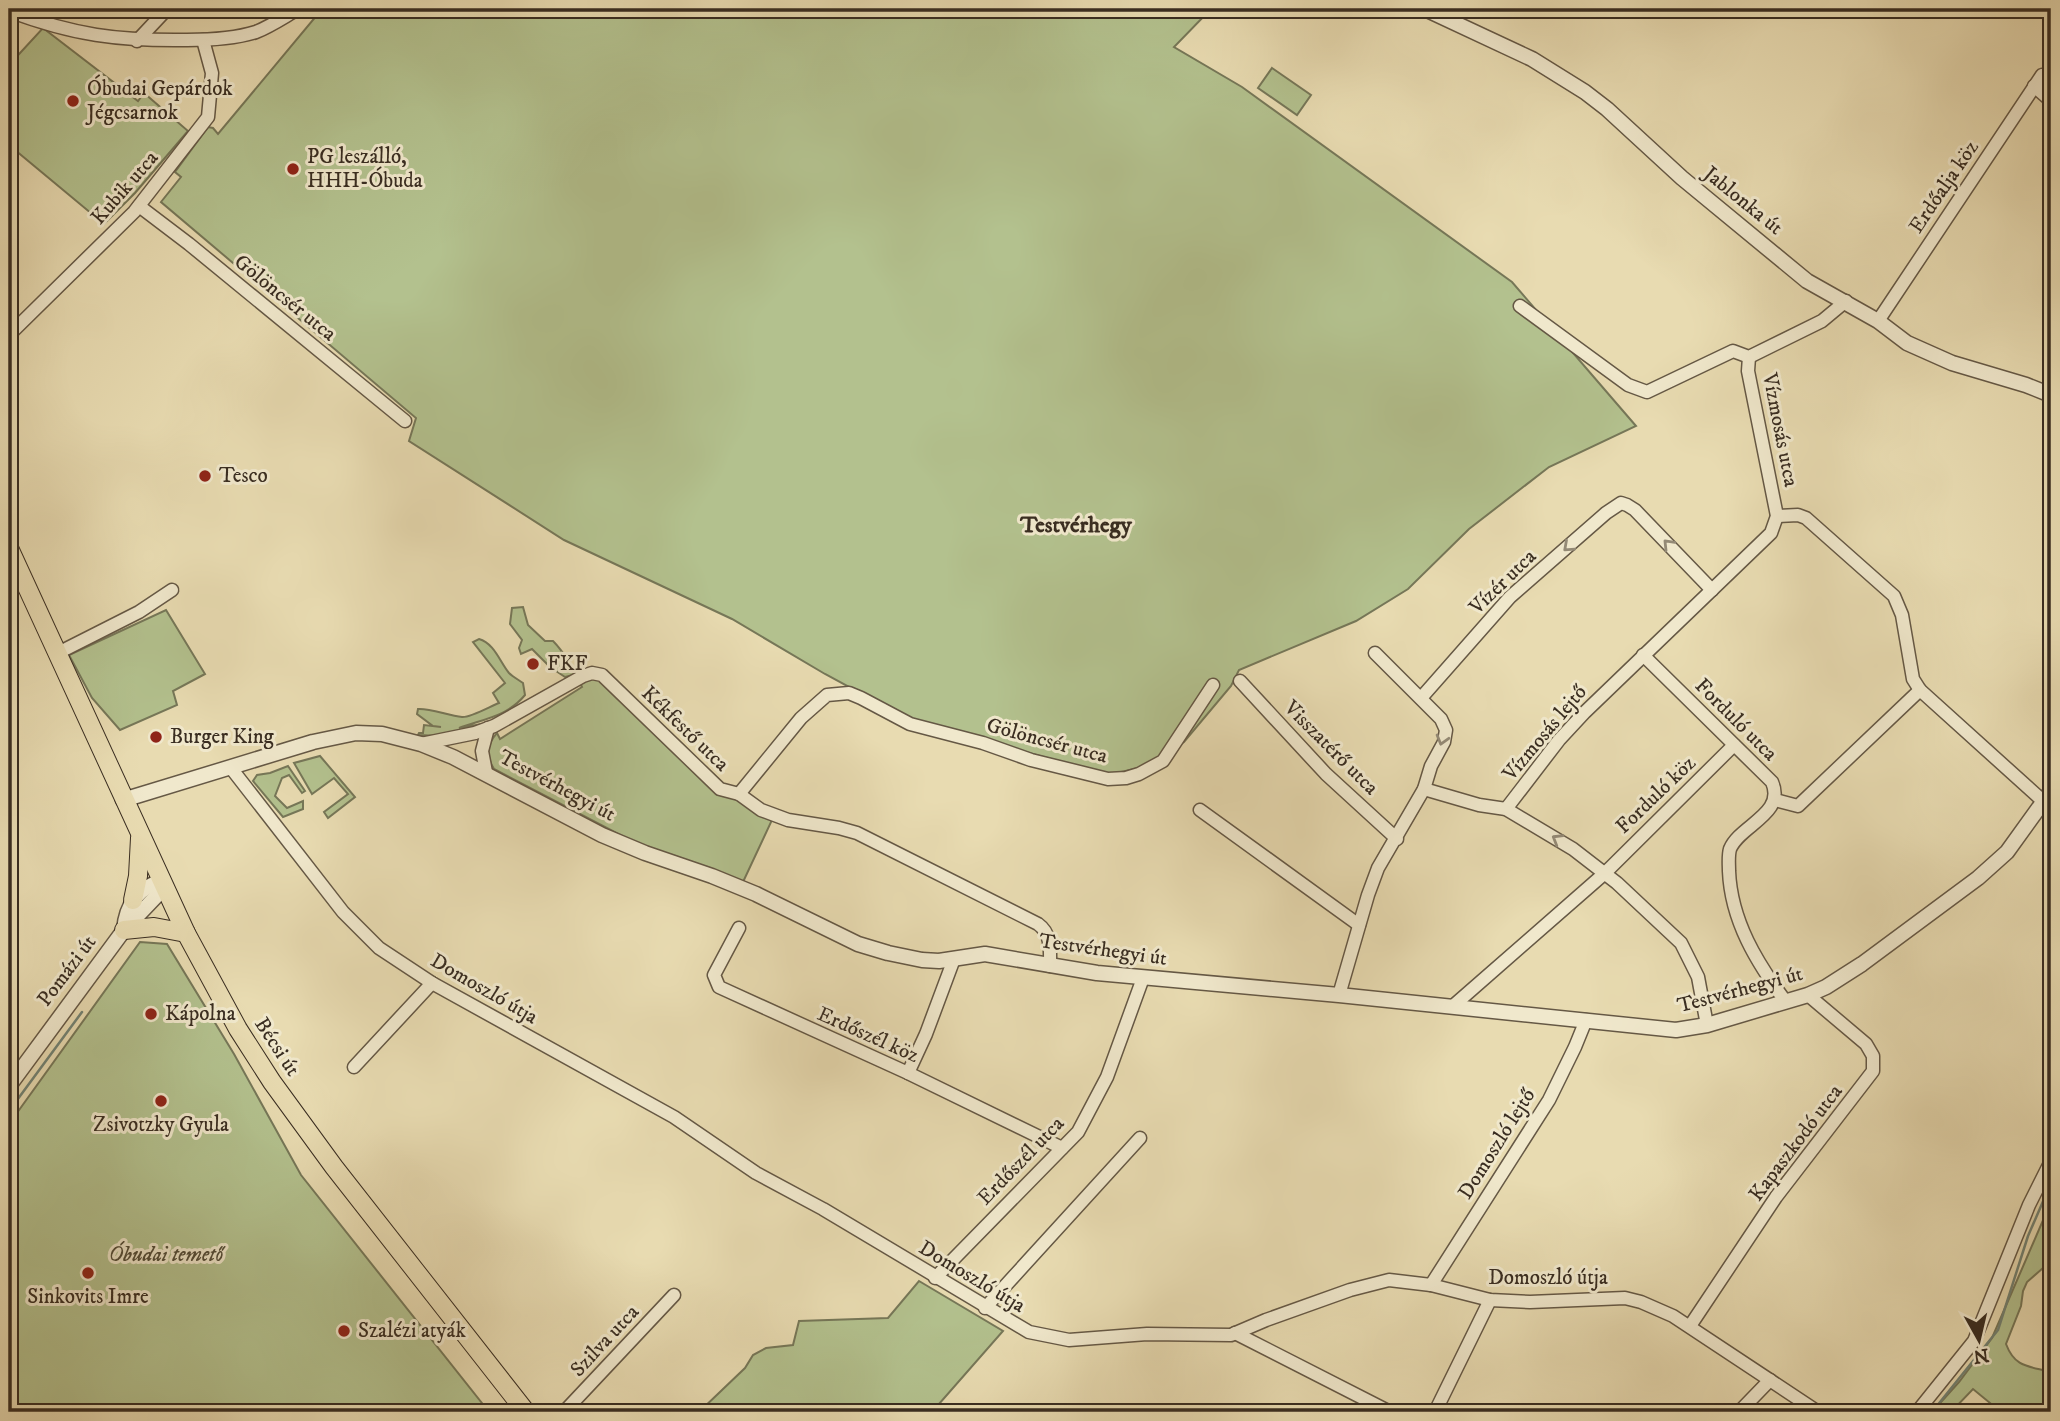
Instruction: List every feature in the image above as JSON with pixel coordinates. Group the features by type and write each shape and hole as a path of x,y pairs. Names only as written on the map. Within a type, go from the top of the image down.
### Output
{"main road":[{"name":"Bécsi út","path":"9,548 186,933 238,1029 334,1167 526,1412"},
{"path":"138,905 140,835"},
{"path":"124,930 154,927 186,933"}],"street":[{"path":"36,21 43,9"},
{"path":"137,41 167,9"},
{"path":"9,11 88,35 137,41 236,37 258,31 298,9"},
{"name":"Jablonka út","path":"1425,9 1455,15 1585,92 1682,178 1820,289 1846,301 1919,350 2051,395"},
{"name":"Kubik utca","path":"9,335 139,206 208,117 212,72 203,40"},
{"name":"Erdőalja köz","path":"1878,321 2038,81 2051,101"},
{"name":"Gölöncsér utca","path":"139,206 405,421"},
{"path":"1520,306 1628,385 1647,392 1733,351 1749,357 1822,321 1846,301"},
{"name":"Vízmosás utca","path":"1749,357 1748,370 1777,516 1797,515 1807,518 1894,596 1902,615 1913,679 1920,690 2047,796"},
{"name":"Vízér utca","path":"1421,698 1510,597 1621,503 1635,510 1712,590"},
{"name":"Vízmosás lejtő","path":"1707,1025 1698,977 1681,943 1605,873 1573,849 1506,810 1559,740 1584,712 1771,533 1777,516"},
{"path":"56,654 139,612 172,590"},
{"path":"1339,995 1378,868 1424,789 1431,766 1444,742 1446,730 1441,719 1375,653"},
{"name":"Forduló utca","path":"1643,654 1772,782 1775,800"},
{"name":"Kékfestő utca","path":"421,744 488,728 583,676 596,673 606,677 716,786 739,794 761,810 788,820 858,833 1038,924 1046,930 1050,943 1050,966"},
{"name":"Visszatérő utca","path":"1240,681 1325,774 1396,839"},
{"name":"Gölöncsér utca","path":"739,794 814,704 836,692 861,698 910,724 983,743 1031,760 1108,779 1139,774 1163,761 1213,685"},
{"path":"1786,1002 1749,947 1737,913 1730,878 1731,846 1775,800 1798,806 1920,690"},
{"path":"485,772 482,744 488,728"},
{"name":"Testvérhegyi út","path":"123,800 313,742 356,733 382,734 421,744 485,772 602,835 756,894 858,944 922,960 985,954 1016,957 1050,966 1143,978 1453,1006 1676,1030 1707,1025 1808,995 1826,987 1862,964 1978,878 2007,852 2047,796"},
{"name":"Forduló köz","path":"1605,873 1734,745"},
{"name":"Domoszló útja","path":"231,768 348,918 379,948 432,983 674,1117 756,1173 823,1209 1029,1332 1060,1340 1147,1334 1227,1335 1371,1283 1389,1280 1431,1284 1490,1300 1530,1302 1625,1298 1657,1309 1690,1326 1818,1412"},
{"path":"1424,789 1506,810"},
{"path":"1200,810 1359,925"},
{"path":"1453,1006 1605,873"},
{"name":"Pomázi út","path":"9,1086 124,930 145,887 163,884"},
{"path":"138,905 154,927"},
{"name":"Erdőszél köz","path":"739,928 714,975 719,988 908,1073 1062,1148"},
{"path":"908,1073 935,1012 954,959"},
{"name":"Erdőszél utca","path":"935,1278 1078,1132 1103,1086 1143,978"},
{"path":"354,1067 432,983"},
{"name":"Kapaszkodó utca","path":"1690,1326 1776,1197 1873,1071 1873,1056 1866,1044 1808,995"},
{"name":"Domoszló lejtő","path":"1431,1284 1549,1100 1586,1020"},
{"path":"985,1308 1140,1138"},
{"path":"1917,1412 1974,1341 2029,1205 2051,1161"},
{"name":"Szilva utca","path":"564,1412 674,1295"},
{"path":"1435,1412 1490,1300"},
{"path":"1235,1333 1390,1412"},
{"path":"1738,1412 1770,1380"}],"green space":[{"path":"322,9 1208,9 1210,10 1174,47 1242,87 1512,282 1636,426 1549,467 1469,529 1408,589 1356,621 1239,670 1231,686 1184,742 1143,767 1108,775 908,719 732,619 564,540 409,441 416,418 161,202 181,177 175,172 208,127 218,134"},
{"path":"43,28 138,101 144,93 188,131 135,193 104,224 9,145 9,65"},
{"path":"1272,68 1311,95 1297,115 1258,88"},
{"path":"523,607 528,625 545,641 553,641 574,669 579,666 581,668 573,675 565,677 532,649 521,654 519,648 522,640 510,624 512,608"},
{"path":"166,610 205,674 173,691 177,705 120,730 92,698 69,655"},
{"path":"479,639 489,644 509,673 523,683 525,695 503,713 459,728 488,723 441,736 418,735 423,733 424,725 441,727 433,726 417,714 418,709 466,717 499,703 493,693 505,683 473,642"},
{"path":"599,677 735,797 772,820 743,882 649,850 494,769 488,751 497,733 500,739 582,687 580,683"},
{"path":"320,756 355,797 328,818 324,812 348,794 334,778 312,794 294,763"},
{"path":"288,766 305,791 302,793 289,775 282,778 275,796 287,808 303,801 303,809 283,817 253,781 257,775"},
{"name":"Óbudai temető","path":"140,942 167,944 234,1054 301,1175 489,1412 9,1412 9,1124"},
{"path":"2051,1189 2051,1261 2027,1282 2006,1344 2018,1362 2051,1372 2051,1412 2001,1412 1973,1389 1951,1412 1932,1412 1992,1338 2044,1218"},
{"path":"919,1281 1003,1331 932,1412 699,1412 745,1368 753,1355 766,1348 793,1345 799,1321 888,1318"}],"waterway":[{"path":"9,1111 82,1012"},
{"path":"1932,1412 1998,1330 2028,1236 2051,1183"}],"place":[{"name":"Óbudai Gepárdok Jégcsarnok","path":"73,101"},
{"name":"PG leszálló, HHH-Óbuda","path":"293,169"},
{"name":"Tesco","path":"205,476"},
{"name":"FKF","path":"533,664"},
{"name":"Burger King","path":"156,737"},
{"name":"Kápolna","path":"151,1014"},
{"name":"Zsivotzky Gyula","path":"161,1101"},
{"name":"Sinkovits Imre","path":"88,1273"},
{"name":"Szalézi atyák","path":"344,1331"}],"district":[{"name":"Testvérhegy","path":"1076,525"}]}
